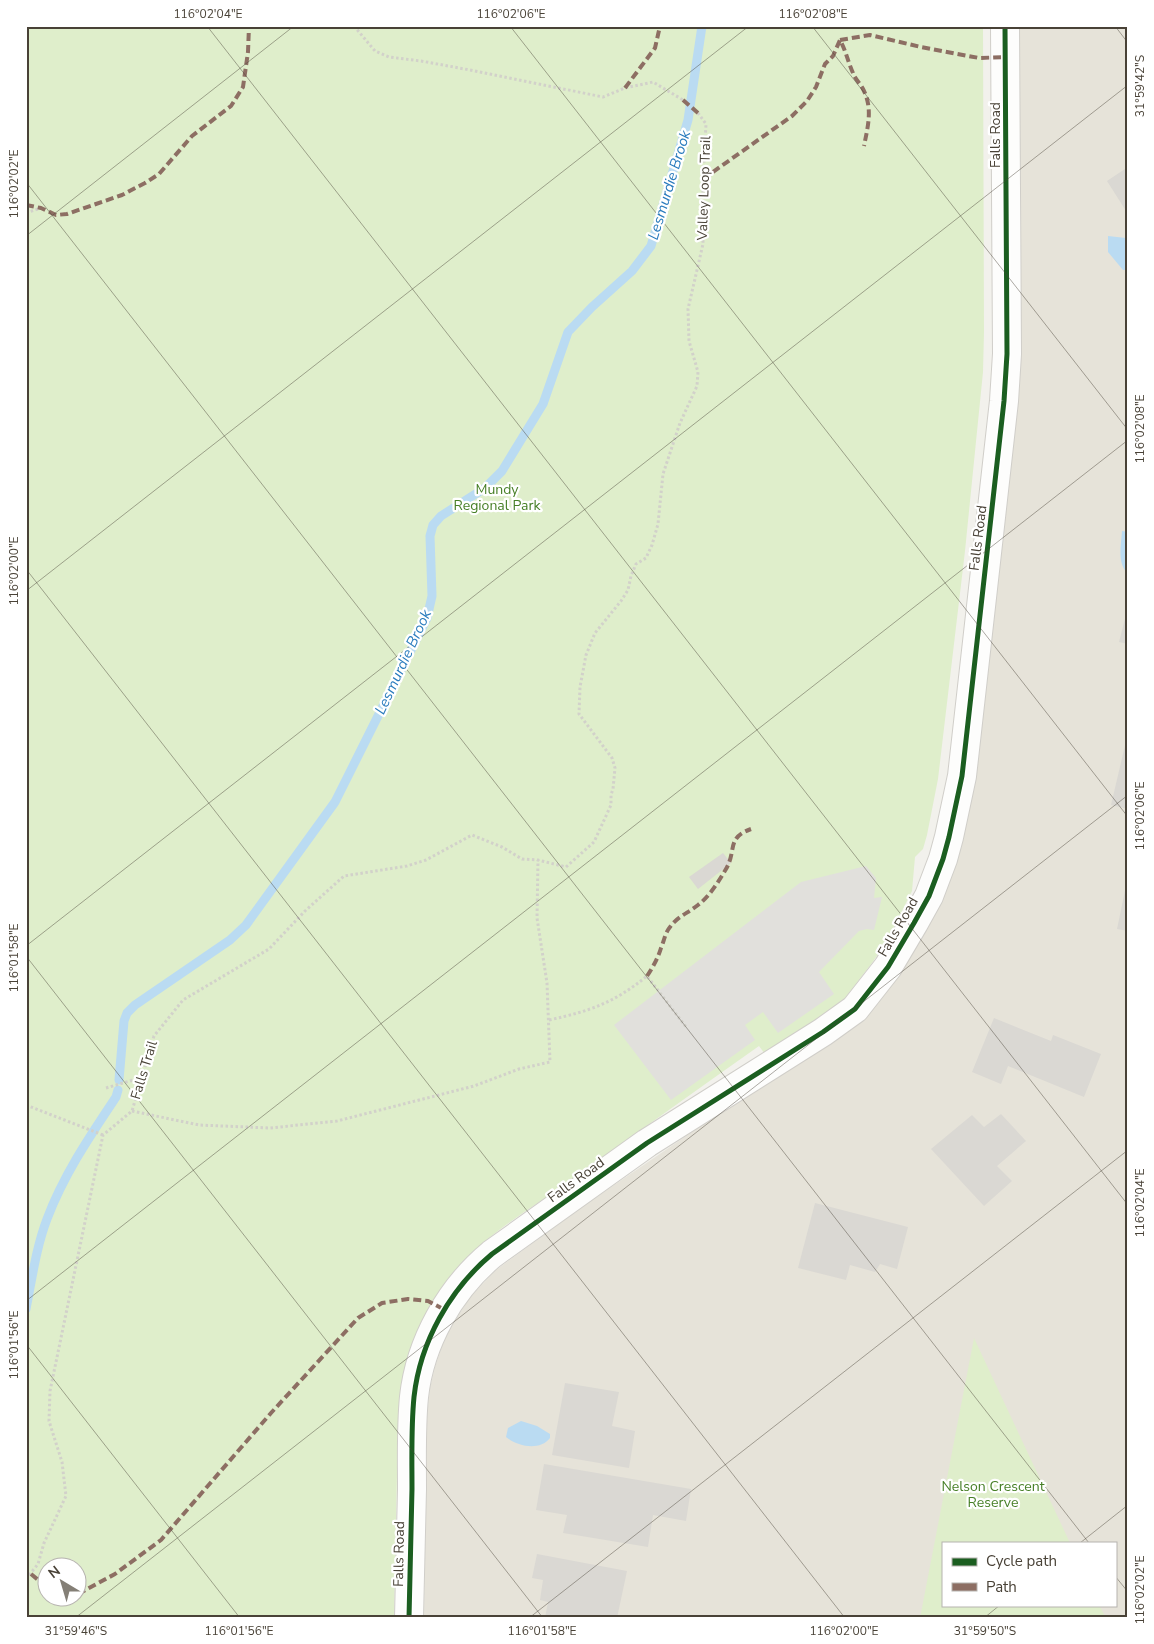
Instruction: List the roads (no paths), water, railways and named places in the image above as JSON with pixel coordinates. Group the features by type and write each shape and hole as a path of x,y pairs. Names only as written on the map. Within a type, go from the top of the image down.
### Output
{"street":[{"name":"Falls Road","path":"409,1618 413,1425 416,1383 428,1342 458,1289 492,1254 608,1171 690,1115 823,1032 854,1008 880,978 896,954 914,924 938,872 950,837 966,748 1004,402 1007,354 1005,26"}],"water":[{"path":"1108,236 1126,238 1128,270 1123,270 1108,252"},
{"path":"1122,531 1128,532 1128,574 1121,560"},
{"path":"521,1421 537,1426 550,1434 550,1438 541,1445 529,1446 517,1443 506,1437 508,1428"}],"waterway":[{"name":"Lesmurdie Brook","path":"119,1080 124,1021 127,1013 135,1005 230,940 246,925 335,802 427,618 432,596 430,536 433,525 441,516 485,488 502,471 543,404 568,332 592,307 632,271 651,246 688,120 702,26"},
{"name":"Lesmurdie Brook","path":"26,1309 40,1241 54,1202 69,1171 116,1097 118,1090"}],"park label":[{"name":"Mundy Regional Park","path":"497,498"},
{"name":"Nelson Crescent Reserve","path":"993,1494"}]}
